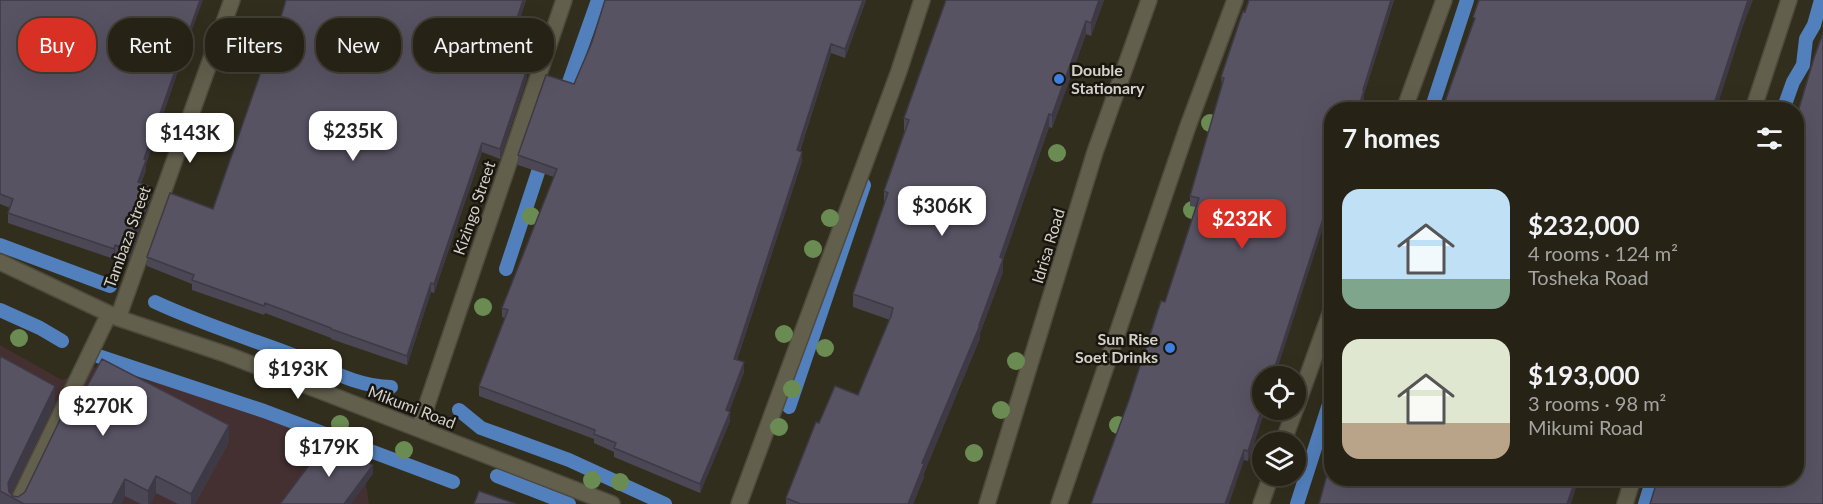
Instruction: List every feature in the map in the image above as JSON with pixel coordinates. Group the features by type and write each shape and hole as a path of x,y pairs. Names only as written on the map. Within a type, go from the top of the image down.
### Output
{"street":[{"name":"Tambaza Street","path":"17,504 113,316 232,0"},
{"name":"Kizingo Street","path":"419,428 564,0"},
{"path":"739,504 899,71 922,0"},
{"name":"Idrisa Road","path":"987,504 1095,152 1149,0"},
{"path":"1059,504 1188,126 1235,0"},
{"path":"1407,102 1444,0"},
{"path":"1756,102 1789,0"},
{"name":"Mikumi Road","path":"0,262 113,316 228,355 612,504"},
{"path":"1306,381 1324,330"},
{"path":"1261,504 1267,486"},
{"path":"1625,504 1631,486"}],"shaded area":[{"path":"0,345 62,380 93,367 226,400 313,437 363,465 369,504 0,504"}],"building":[{"path":"0,0 200,0 193,20 193,18 108,18 108,72 175,72 138,182 151,187 129,250 115,245 114,249 8,213 13,199 0,194"},
{"path":"286,0 523,0 517,18 413,18 413,72 526,72 500,149 482,143 407,356 265,303 264,306 192,280 194,275 147,257 170,193 213,209 261,72 304,72 304,18 281,18"},
{"path":"605,0 863,0 845,49 831,44 797,150 802,152 734,359 744,362 726,410 730,412 700,484 614,448 616,443 594,434 595,430 479,386 508,310 502,308 557,169 518,155 546,75 574,84 592,42"},
{"path":"946,0 1099,0 1091,23 1086,21 1052,115 1049,114 1000,257 1003,259 980,325 922,463 924,464 908,504 801,504 786,498 816,422 819,423 835,386 858,395 891,316 893,308 853,294 888,193 884,191 909,120 904,118"},
{"path":"1249,0 1391,0 1360,102 1324,102 1324,216 1275,366 1252,366 1252,420 1258,420 1254,432 1252,432 1248,451 1244,450 1225,504 1091,504 1129,400 1161,301 1165,302 1199,198 1190,196 1224,78 1221,77 1243,11 1245,12"},
{"path":"1479,0 1748,0 1715,102 1445,102 1475,18 1473,17"},
{"path":"1823,33 1823,504 1650,504 1656,486 1804,486 1804,102 1801,102"},
{"path":"0,356 55,386 8,483 9,492 13,496 18,497 25,492 72,395 80,399 102,359 229,425 191,494 156,476 148,491 125,479 112,504 24,504 0,491"},
{"path":"327,441 373,465 344,504 280,504"},
{"path":"1324,486 1573,486 1567,504 1319,504"},
{"path":"479,491 516,504 474,504"}],"waterway":[{"path":"563,99 598,0"},
{"path":"1434,102 1467,0"},
{"path":"1786,102 1793,82 1803,65 1806,39 1814,25 1821,0"},
{"path":"506,269 543,157"},
{"path":"789,407 864,185"},
{"path":"0,245 110,286"},
{"path":"155,302 350,379 391,387"},
{"path":"0,310 62,341"},
{"path":"98,356 264,411 453,482"},
{"path":"459,410 481,428 569,460 665,504"},
{"path":"1297,504 1324,420"},
{"path":"497,476 569,504"},
{"path":"1645,504 1651,486"}],"place":[{"name":"Double Stationary","path":"1059,79"},
{"name":"Sun Rise Soet Drinks","path":"1170,348"}]}
